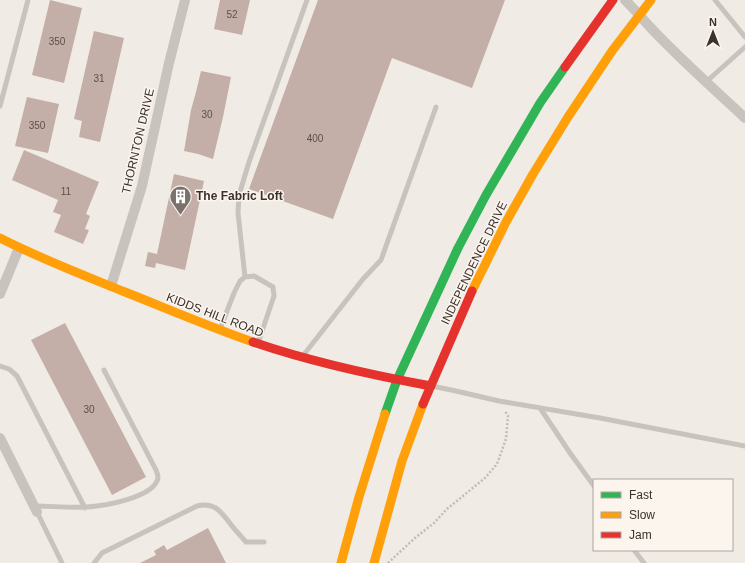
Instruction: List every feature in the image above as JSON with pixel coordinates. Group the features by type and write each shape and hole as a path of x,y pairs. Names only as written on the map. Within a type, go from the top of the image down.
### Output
{"street":[{"name":"THORNTON DRIVE","path":"111,286 142,186 169,63 185,0"},
{"name":"INDEPENDENCE DRIVE","path":"341,563 370,461 397,380 458,248 486,195 540,103 613,0"},
{"path":"625,0 706,82 745,118"},
{"name":"INDEPENDENCE DRIVE","path":"374,563 402,461 420,410 474,287 506,222 568,117 612,51 651,0"},
{"name":"KIDDS HILL ROAD","path":"0,238 19,248 111,286 258,344 335,366 431,386"},
{"path":"0,294 19,248"},
{"path":"0,438 35,509"}],"lane":[{"path":"0,106 28,0"},
{"path":"245,277 238,213 239,195 249,162 307,0"},
{"path":"715,0 745,37"},
{"path":"706,82 745,47"},
{"path":"301,357 363,279 381,260 436,107"},
{"path":"220,330 240,281 245,277 254,276 273,287 274,296 258,344"},
{"path":"0,366 9,369 17,376 85,508"},
{"path":"62,563 35,509 106,506 133,498 150,490 158,479 158,474 104,370"},
{"path":"431,386 499,401 600,418 745,446"},
{"path":"540,408 593,485"},
{"path":"94,563 102,553 203,504 219,510 246,542 264,542"},
{"path":"635,551 644,563"}],"path":[{"path":"388,563 434,523 447,509 485,478 497,464 506,439 508,427 508,416 499,401"}],"building":[{"path":"50,0 82,8 64,83 32,75"},
{"path":"220,0 250,0 242,35 214,29"},
{"path":"318,0 505,0 472,88 392,58 333,219 249,189"},
{"path":"94,31 124,38 100,142 79,137 82,121 74,119"},
{"path":"201,71 231,77 213,159 184,151 191,110"},
{"path":"27,97 59,104 48,153 15,146"},
{"path":"24,150 99,182 86,214 90,216 85,229 89,230 83,244 54,232 61,215 53,212 58,200 12,180"},
{"name":"The Fabric Loft","path":"174,174 204,181 185,270 156,263 155,268 145,266 148,252 157,254"},
{"path":"65,323 146,477 112,495 31,340"},
{"path":"208,528 226,563 140,563 156,555 154,551 164,545 167,550"}],"traffic: fast":[{"path":"385,414 397,380 458,248 486,195 540,103 565,67"}],"traffic: slow":[{"path":"472,291 506,222 568,117 612,51 651,0"},
{"path":"0,238 78,273 253,342"},
{"path":"374,563 402,461 423,404"},
{"path":"341,563 359,497 385,414"}],"traffic: jam":[{"path":"565,67 613,0"},
{"path":"423,404 472,291"},
{"path":"253,342 297,356 341,367 431,386"}],"place":[{"name":"The Fabric Loft","path":"181,216"}]}
